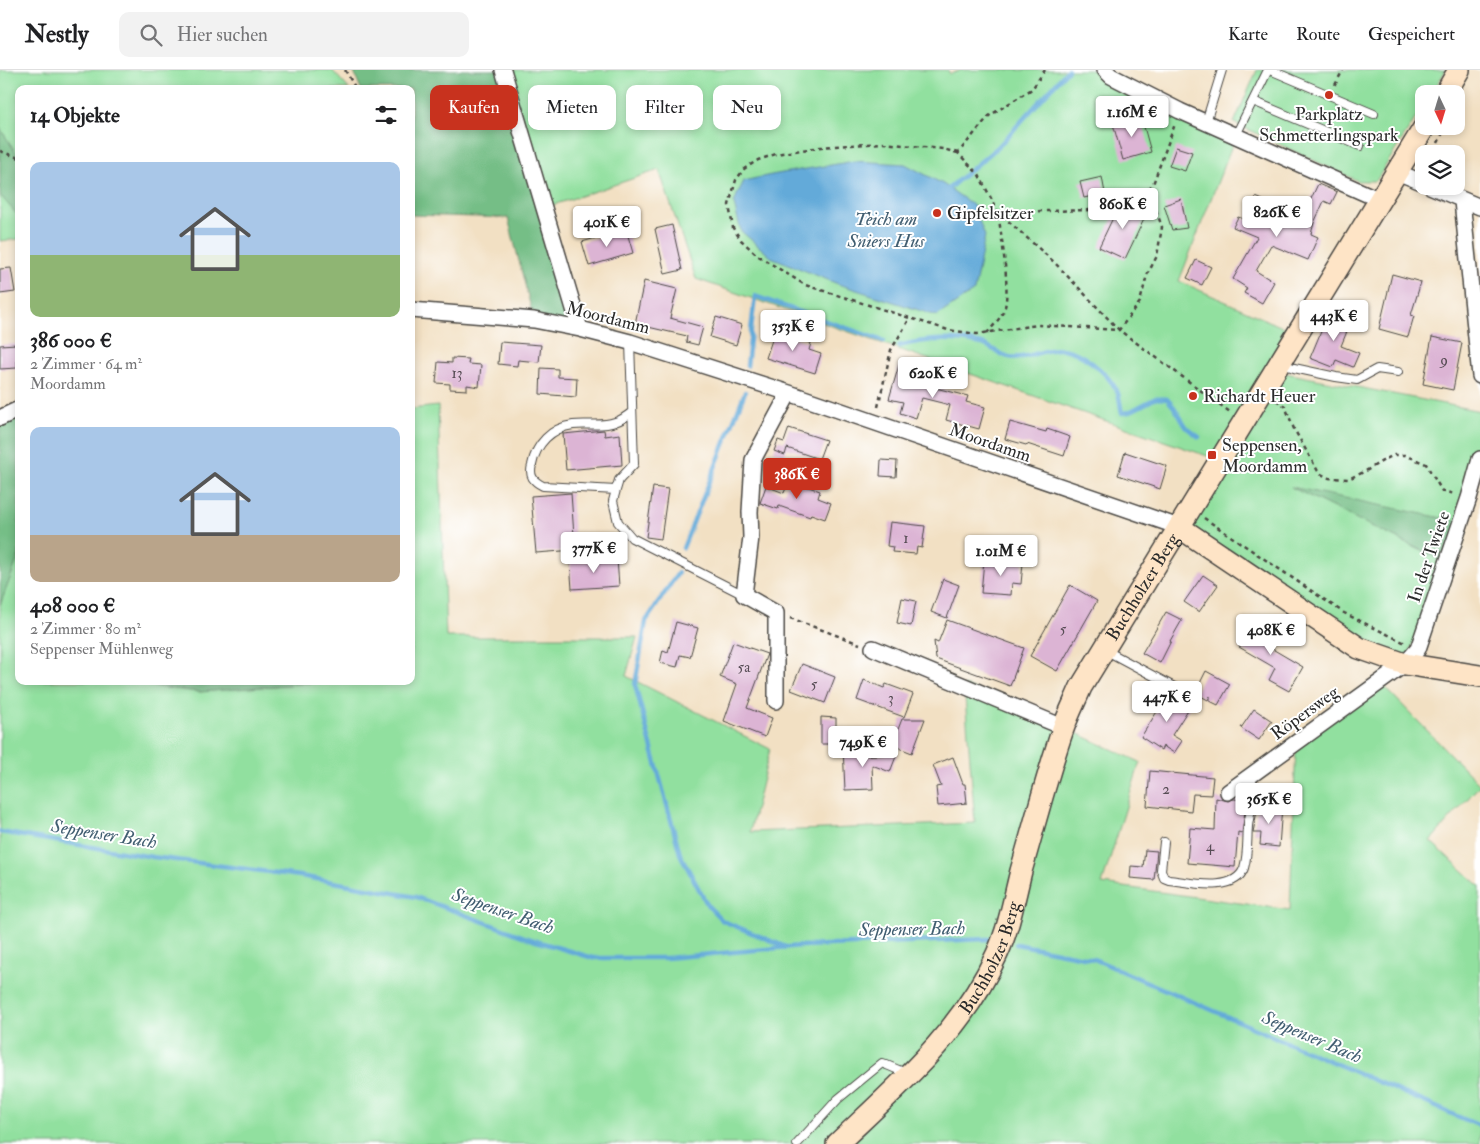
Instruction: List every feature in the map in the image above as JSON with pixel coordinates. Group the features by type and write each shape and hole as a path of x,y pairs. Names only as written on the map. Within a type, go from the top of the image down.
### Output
{"main road":[{"path":"1450,85 1459,70"},
{"name":"Buchholzer Berg","path":"837,1144 933,1052 951,1030 977,992 998,954 1006,932 1043,793 1063,727 1081,687 1420,135"},
{"path":"1179,527 1359,648 1411,657 1480,676"}],"street":[{"path":"503,70 580,329"},
{"path":"1105,70 1111,76 1180,111 1380,200"},
{"path":"1397,172 1415,179"},
{"path":"1449,195 1480,207"},
{"path":"1462,201 1476,291 1480,376"},
{"name":"Moordamm","path":"415,310 534,320 580,329 630,342 788,393 1179,527"},
{"path":"776,701 776,613 744,595 751,537 750,512 753,460 788,393"},
{"path":"0,418 15,411"},
{"name":"In der Twiete","path":"1411,657 1468,498 1480,458"},
{"path":"873,648 1063,727"},
{"name":"Röpersweg","path":"1228,792 1411,657"}],"lane":[{"path":"1206,122 1222,70"},
{"path":"1236,135 1269,70 1374,114"},
{"path":"1253,101 1360,146"},
{"path":"630,342 634,464 619,480 616,490 613,501 618,522 632,538 744,595"},
{"path":"1280,363 1328,376 1357,380 1377,370 1398,372"},
{"path":"616,490 543,486 535,482 531,477 531,469 539,446 553,432 573,425 614,422 632,412"},
{"path":"1105,650 1190,695"},
{"path":"1164,842 1161,870 1164,878 1216,885 1228,883 1238,877 1244,867 1249,818 1254,793 1253,782 1250,776"},
{"path":"797,1144 838,1099 882,1062 910,1075"}],"path":[{"path":"345,70 354,85"},
{"path":"958,153 989,116 1032,88 1045,70"},
{"path":"1330,95 1344,70"},
{"path":"1134,207 1153,184 1180,111"},
{"path":"987,333 997,322 1005,307 1006,285 998,212 980,176 958,153 943,148 883,143 821,147 776,154 758,160 744,169 736,180 730,195 729,205 733,228 741,240 756,255 805,285 962,333 987,333 1037,325 1119,330"},
{"path":"0,151 15,157"},
{"path":"998,212 1092,210 1117,194 1155,207 1162,227 1157,256 1148,275 1140,302 1119,330"},
{"path":"998,212 1054,262 1119,330 1230,412 1245,420"},
{"path":"874,422 891,350 910,318"},
{"path":"1274,399 1285,406 1294,429 1319,473 1329,478 1348,479 1389,458 1405,455 1426,464 1442,490 1468,498"},
{"path":"1200,516 1411,657"},
{"path":"776,613 873,648"}],"green space":[{"path":"0,70 332,70 345,85 15,85 15,239 0,241"},
{"path":"353,70 503,70 507,85 430,85 430,130 518,130 518,120 580,329 534,320 508,218 415,215 415,85 359,85"},
{"path":"503,70 948,70 950,74 962,70 1105,70 1236,135 1179,281 1298,334 1275,371 1480,411 1480,459 1461,522 1293,488 1447,563 1405,664 1179,527 1219,460 696,279 659,170 544,208 518,120 518,85 507,85"},
{"path":"1257,70 1446,70 1437,85 1415,85 1415,119 1376,181 1358,181 1234,123"},
{"path":"0,128 15,151 15,212 0,195"},
{"path":"438,406 446,637 637,637 626,676 770,749 750,832 975,823 964,685 1140,762 1102,884 1290,910 1296,743 1380,682 1480,785 1430,841 1480,886 1480,1144 0,1144 0,605 15,566 15,685 150,685 199,692 285,685 415,685 415,409"},
{"path":"15,411 15,566 0,605 0,418"},
{"path":"1291,487 1461,522 1447,563"},
{"path":"150,685 285,685 199,692"}],"water":[{"name":"Teich am Sniers Hus","path":"854,161 905,164 943,184 973,205 985,236 974,291 937,316 838,284 771,257 741,231 734,204 744,181"}],"building":[{"path":"1141,116 1151,152 1123,160 1113,124"},
{"path":"1176,147 1192,152 1185,171 1169,166"},
{"path":"1102,177 1105,193 1084,198 1080,182"},
{"path":"1318,184 1337,192 1331,204 1324,201 1314,223 1311,234 1318,237 1308,260 1271,245 1256,271 1274,282 1262,303 1244,293 1247,288 1233,279 1257,237 1233,227 1238,217 1247,220 1256,197 1302,218"},
{"path":"1181,199 1187,228 1172,230 1164,205"},
{"path":"1121,201 1147,213 1125,259 1099,247"},
{"path":"672,225 682,270 665,274 655,229"},
{"path":"626,229 633,253 589,266 582,242"},
{"path":"1196,260 1211,267 1202,285 1187,278"},
{"path":"11,268 15,292 0,294 0,269"},
{"path":"1392,274 1421,282 1411,315 1414,316 1408,337 1379,329"},
{"path":"644,281 677,289 670,318 703,327 698,345 686,342 687,336 635,324"},
{"path":"1330,310 1352,319 1341,346 1359,353 1353,367 1336,360 1333,367 1310,358"},
{"path":"716,317 742,325 736,345 710,337"},
{"path":"775,331 811,343 809,350 821,354 815,373 766,358"},
{"path":"1432,337 1462,343 1453,390 1423,384"},
{"path":"500,342 541,345 539,362 518,360 517,366 498,364"},
{"path":"15,344 15,368 0,369 0,345"},
{"path":"452,358 469,359 468,364 481,365 479,387 467,385 467,390 450,389 450,384 436,383 438,362 452,363"},
{"path":"899,365 923,371 919,384 968,396 966,402 985,407 979,429 946,420 950,405 922,398 916,418 900,413 903,402 889,399"},
{"path":"541,368 558,369 558,377 577,378 576,397 540,394"},
{"path":"1010,422 1046,432 1047,429 1070,437 1064,456 1005,439"},
{"path":"789,428 826,440 819,459 787,448 785,455 774,451 778,440 784,442"},
{"path":"604,430 605,436 620,434 622,465 566,470 563,434"},
{"path":"1125,452 1167,466 1160,489 1118,475"},
{"path":"881,460 897,461 896,477 880,476"},
{"path":"789,480 820,491 818,498 831,503 825,519 811,514 810,517 779,506 778,509 760,503 766,486 784,493"},
{"path":"653,487 668,489 661,539 646,537"},
{"path":"571,493 575,550 536,553 531,496"},
{"path":"890,522 925,526 922,548 917,547 916,554 892,552 893,547 887,546"},
{"path":"617,559 619,586 572,589 570,562"},
{"path":"984,560 1023,563 1021,584 1012,583 1011,595 981,593"},
{"path":"1203,575 1218,585 1199,612 1184,602"},
{"path":"943,579 959,585 947,618 931,612"},
{"path":"1070,585 1097,601 1057,671 1030,656"},
{"path":"902,598 916,601 911,626 897,623"},
{"path":"1166,612 1182,620 1160,663 1142,653"},
{"path":"947,620 1024,648 1010,686 936,659 934,641 938,643"},
{"path":"676,622 698,628 690,657 680,655 677,667 660,663 663,650 668,652"},
{"path":"1254,622 1276,635 1269,647 1303,667 1289,691 1269,680 1275,668 1239,647"},
{"path":"733,642 767,654 747,708 772,718 765,737 724,721 737,684 720,677"},
{"path":"802,664 835,677 825,703 791,690"},
{"path":"1206,671 1230,684 1218,705 1210,701 1210,696 1208,700 1195,693"},
{"path":"864,680 884,688 886,684 913,694 904,717 857,700"},
{"path":"1170,691 1191,705 1172,735 1182,741 1174,753 1163,746 1161,750 1141,737"},
{"path":"1254,709 1272,721 1259,740 1241,728"},
{"path":"821,717 836,718 836,744 821,744"},
{"path":"902,719 925,719 912,753 892,745"},
{"path":"857,746 857,756 897,754 890,772 872,765 873,789 845,790 843,747"},
{"path":"953,757 963,784 965,784 967,803 938,806 936,787 941,786 933,765"},
{"path":"1150,771 1213,777 1211,795 1193,794 1191,811 1147,806"},
{"path":"1216,798 1228,801 1234,799 1243,800 1243,804 1246,804 1242,833 1238,832 1235,867 1187,863 1190,828 1215,830"},
{"path":"1258,805 1282,806 1279,847 1260,845 1261,833 1253,833"},
{"path":"1145,850 1157,851 1154,880 1130,878 1131,866 1143,867"}],"waterway":[{"path":"949,188 998,147 1068,70"},
{"path":"747,366 755,296 884,341"},
{"path":"899,346 929,340 962,340 982,344 1006,356 1015,358 1065,349 1092,362 1100,369 1117,391 1122,413 1129,412 1156,398 1167,399 1187,428 1199,437"},
{"path":"683,548 745,392"},
{"path":"678,573 646,621 635,685 680,854 708,906 723,921 786,947"},
{"name":"Seppenser Bach","path":"0,832 153,857 300,876 416,897 533,940 593,958 666,958 801,946 988,939 996,941"},
{"name":"Seppenser Bach","path":"1016,944 1094,959 1480,1126"}],"place":[{"name":"Parkplatz Schmetterlingspark","path":"1329,95"},
{"name":"Gipfelsitzer","path":"937,213"},
{"name":"Richardt Heuer","path":"1193,396"},
{"name":"Seppensen, Moordamm","path":"1212,455"}]}
